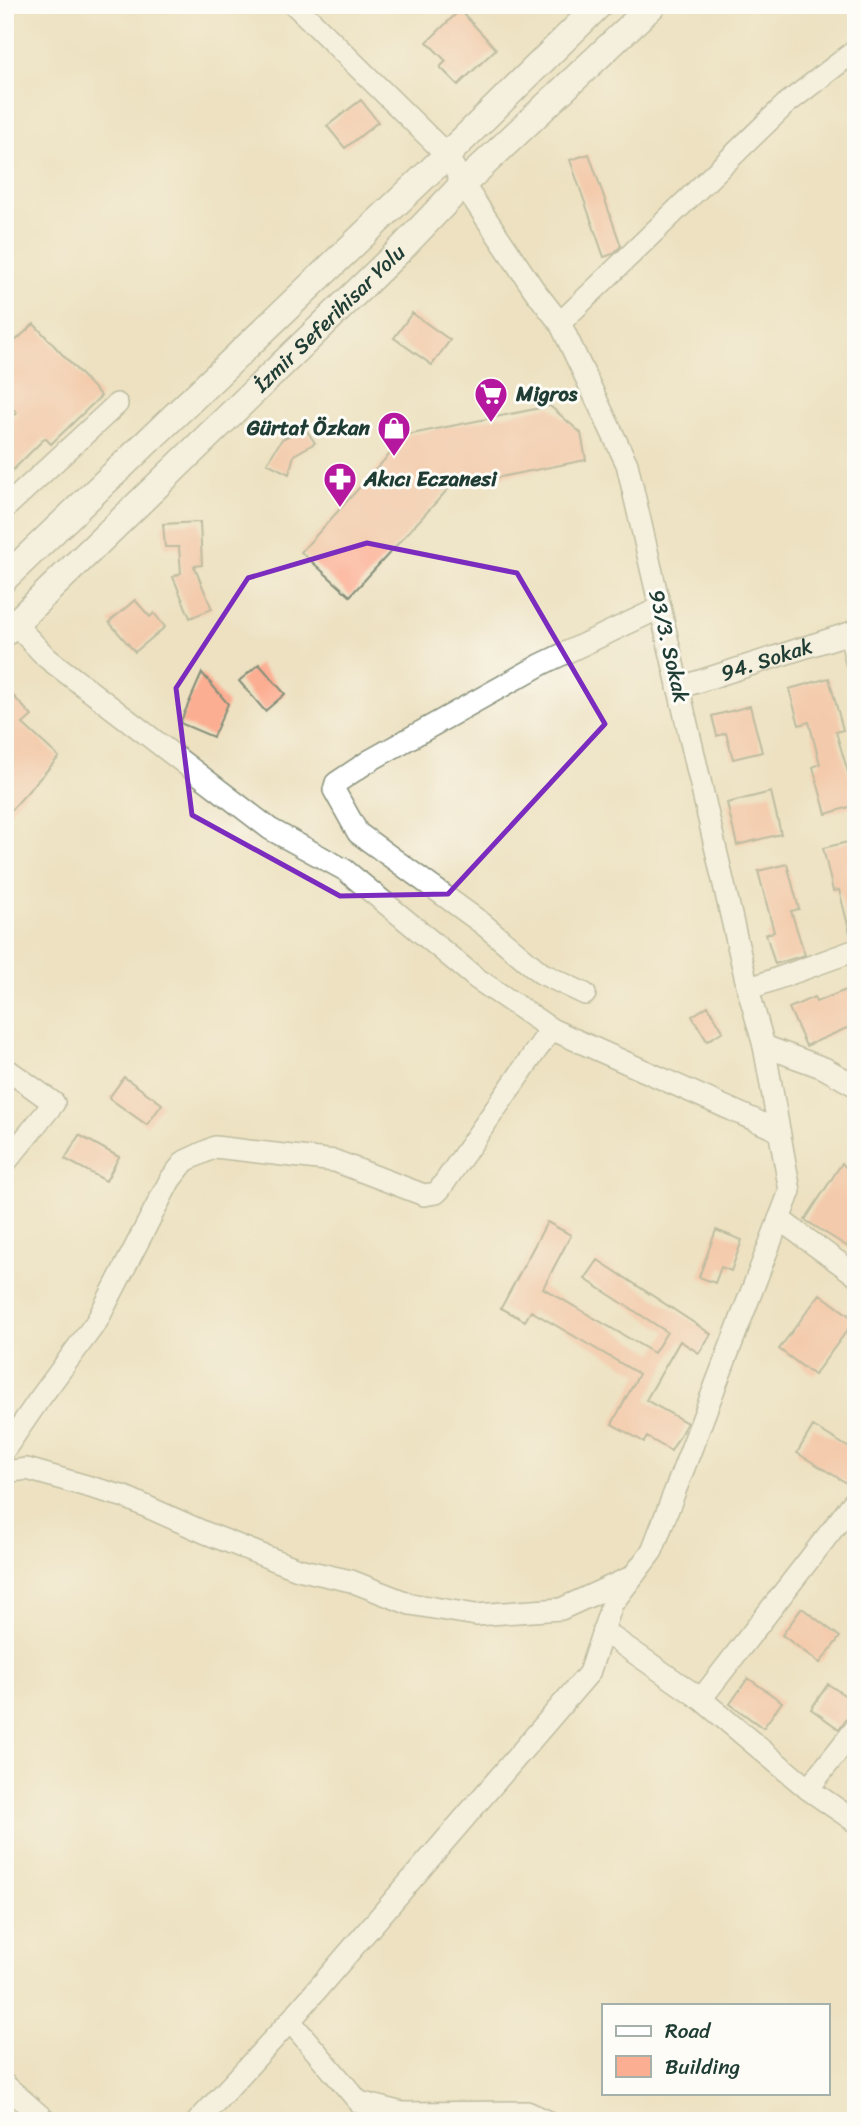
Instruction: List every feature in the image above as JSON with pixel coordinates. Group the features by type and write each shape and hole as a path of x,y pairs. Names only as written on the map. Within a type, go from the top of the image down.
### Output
{"main road":[{"name":"İzmir Seferihisar Yolu","path":"5,578 447,155 599,5"},
{"name":"İzmir Seferihisar Yolu","path":"10,628 400,250 463,184 653,5"}],"street":[{"name":"93/3. Sokak","path":"198,2121 290,2021 589,1673 612,1604 652,1551 790,1191 764,1046 748,989 627,464 560,323 535,291 463,184 447,155 295,5"},
{"path":"560,323 786,104 856,50"},
{"path":"5,508 117,404"},
{"path":"584,994 541,973 483,924 358,833 334,790 336,783 369,761 542,664 660,608"},
{"path":"10,628 270,829 345,870 476,978 551,1029 779,1131"},
{"path":"853,632 856,660"},
{"name":"94. Sokak","path":"678,688 853,632"},
{"path":"748,989 856,950"},
{"path":"5,1449 97,1321 170,1180 185,1161 215,1147 335,1161 424,1195 436,1193 551,1029"},
{"path":"764,1046 824,1068 856,1086"},
{"path":"5,1068 54,1103 5,1163"},
{"path":"779,1219 856,1275"},
{"path":"5,1472 27,1469 125,1497 206,1533 298,1569 351,1581 410,1604 436,1609 476,1615 561,1609 632,1577"},
{"path":"701,1699 856,1499"},
{"path":"603,1631 701,1699 808,1788 856,1822"},
{"path":"808,1788 856,1728"},
{"path":"290,2021 359,2102 402,2113 527,2112 547,2121"},
{"path":"5,2085 46,2121"}],"highlighted area":[{"path":"367,543 517,573 605,724 448,894 340,896 192,815 176,688 248,578"}],"building":[{"path":"460,10 496,49 458,85 440,67 446,61 427,42"},
{"path":"361,100 378,122 345,148 327,126"},
{"path":"589,154 621,246 613,254 604,257 570,160"},
{"path":"412,313 450,340 432,365 394,338"},
{"path":"34,324 101,396 51,444 45,438 5,478 5,425 17,413 5,401 5,350"},
{"path":"550,406 581,433 586,460 450,487 350,596 301,552 407,435"},
{"path":"305,428 315,443 294,455 289,474 267,463 282,439"},
{"path":"200,522 202,565 194,566 212,609 190,618 173,577 181,573 179,547 165,547 163,524"},
{"path":"135,600 150,617 154,613 165,627 135,652 109,622"},
{"path":"259,664 285,694 265,711 239,681"},
{"path":"202,673 228,704 213,737 180,723"},
{"path":"829,678 843,730 836,732 856,805 826,814 813,767 820,764 809,722 799,725 789,689"},
{"path":"5,687 32,716 23,724 59,757 5,817"},
{"path":"750,706 762,752 733,759 726,733 717,736 712,716"},
{"path":"771,792 781,834 737,845 727,803"},
{"path":"856,840 856,933 850,933 839,890 833,891 823,848"},
{"path":"787,864 799,909 791,911 805,955 775,964 766,934 774,932 758,871"},
{"path":"856,986 856,1024 806,1046 789,1008 814,997 816,1002"},
{"path":"708,1006 723,1031 707,1041 692,1016"},
{"path":"124,1077 162,1104 147,1125 109,1098"},
{"path":"79,1135 119,1157 106,1181 65,1159"},
{"path":"842,1163 856,1180 856,1252 805,1220"},
{"path":"547,1222 571,1235 543,1288 654,1353 667,1332 585,1279 598,1260 711,1334 699,1353 680,1341 646,1400 687,1423 671,1451 647,1437 644,1442 612,1424 639,1374 531,1311 525,1321 501,1308"},
{"path":"716,1230 742,1240 731,1271 721,1267 715,1283 699,1277"},
{"path":"820,1294 855,1320 814,1375 779,1349"},
{"path":"813,1426 856,1452 856,1476 850,1485 797,1453"},
{"path":"802,1608 840,1637 820,1663 782,1635"},
{"path":"748,1678 782,1702 763,1728 730,1704"},
{"path":"828,1684 856,1703 856,1715 846,1719 839,1729 811,1709"}],"place":[{"name":"Migros","path":"491,424"},
{"name":"Gürtat Özkan","path":"394,458"},
{"name":"Akıcı Eczanesi","path":"340,509"}]}
